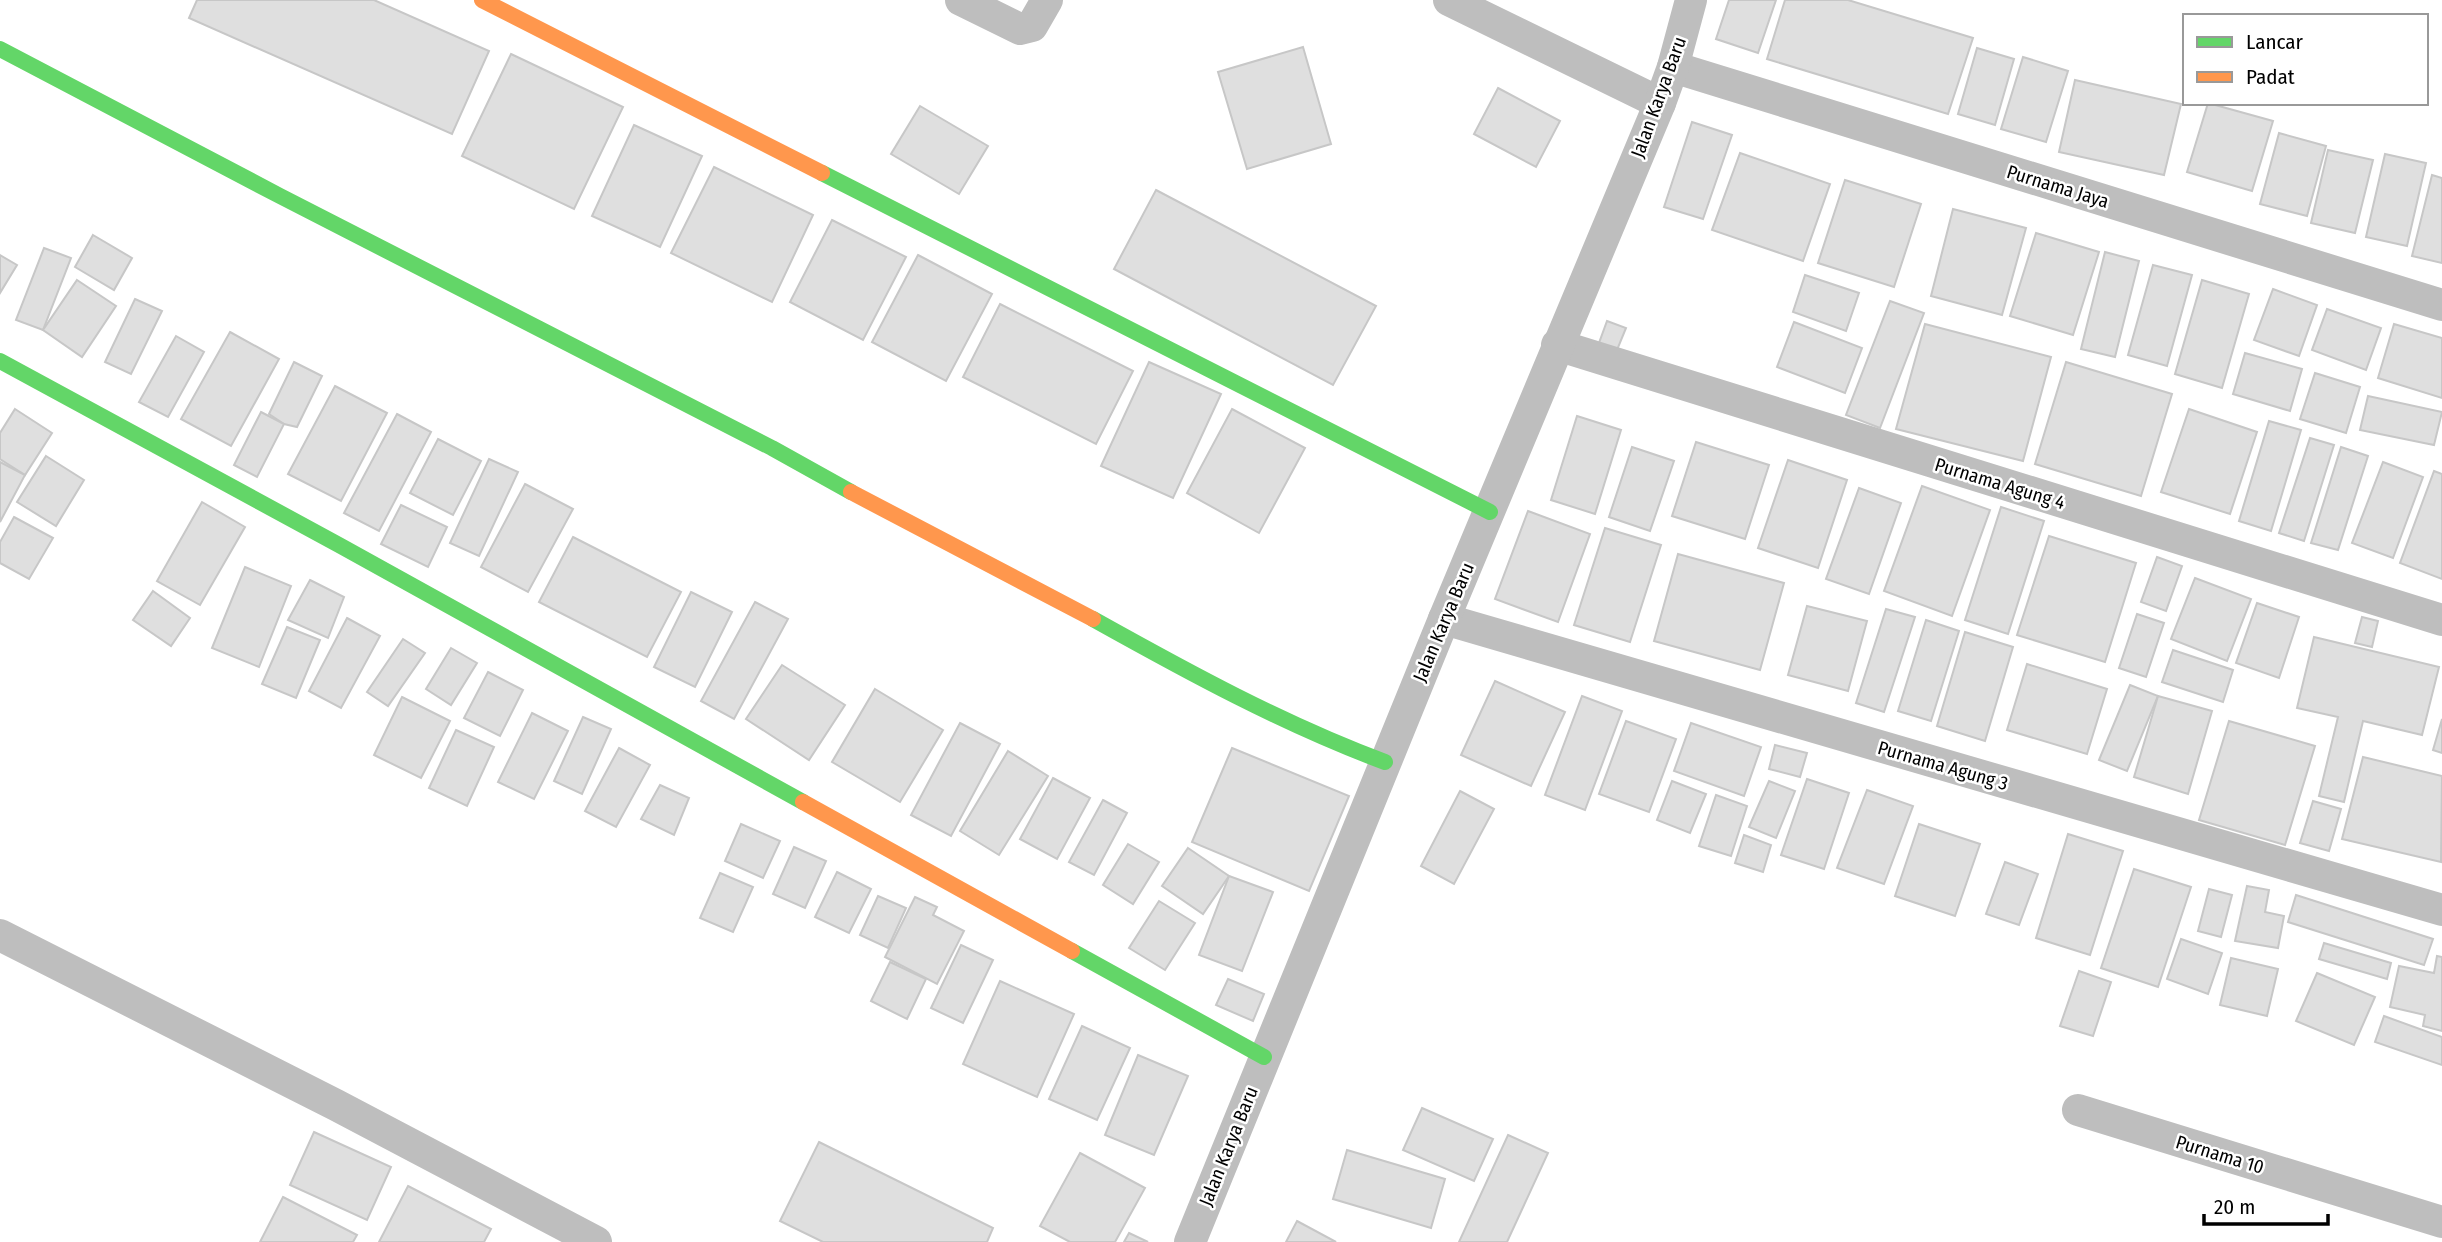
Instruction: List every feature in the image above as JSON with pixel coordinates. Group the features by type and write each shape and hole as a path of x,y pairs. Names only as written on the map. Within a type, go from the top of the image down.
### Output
{"street":[{"path":"482,0 1490,512"},
{"path":"961,0 1020,29 1032,26 1047,0"},
{"path":"1449,0 1660,103"},
{"name":"Jalan Karya Baru","path":"1189,1242 1557,345 1660,103 1691,0"},
{"path":"0,49 772,448 1212,685 1339,745 1385,762"},
{"name":"Purnama Jaya","path":"1673,67 2442,305"},
{"name":"Purnama Agung 4","path":"1557,345 2442,620"},
{"path":"0,361 375,565 1264,1058"},
{"name":"Purnama Agung 3","path":"1444,619 2442,910"},
{"path":"0,935 336,1105 596,1242"},
{"name":"Purnama 10","path":"2078,1110 2442,1222"}],"building":[{"path":"197,0 374,0 489,51 452,134 189,18"},
{"path":"1729,0 1776,0 1758,53 1716,39"},
{"path":"1785,0 1848,0 1973,38 1948,114 1767,59"},
{"path":"1303,47 1331,144 1247,169 1218,72"},
{"path":"1977,48 2014,59 1995,125 1958,114"},
{"path":"511,54 623,107 574,209 462,156"},
{"path":"2023,57 2068,71 2046,142 2001,129"},
{"path":"2075,80 2181,104 2164,175 2059,152"},
{"path":"1498,88 1560,121 1536,167 1474,134"},
{"path":"2207,105 2273,121 2252,191 2187,172"},
{"path":"920,106 988,146 959,194 891,154"},
{"path":"1692,122 1732,135 1703,219 1664,207"},
{"path":"634,125 702,156 660,247 592,216"},
{"path":"2279,133 2326,146 2307,216 2260,204"},
{"path":"2328,150 2373,160 2355,233 2311,223"},
{"path":"1740,153 1830,184 1803,261 1712,230"},
{"path":"2385,154 2426,163 2407,246 2366,237"},
{"path":"714,167 813,215 772,302 671,253"},
{"path":"2432,175 2442,178 2442,263 2412,256"},
{"path":"1845,180 1921,204 1894,287 1818,263"},
{"path":"1156,190 1376,306 1333,385 1114,269"},
{"path":"1953,209 2026,228 2002,315 1931,296"},
{"path":"832,220 906,257 863,340 790,302"},
{"path":"2036,233 2099,252 2073,335 2010,316"},
{"path":"93,235 132,258 114,290 75,267"},
{"path":"44,248 71,258 43,330 16,320"},
{"path":"2105,252 2139,261 2115,357 2081,349"},
{"path":"0,255 17,265 0,293"},
{"path":"918,255 992,294 946,381 872,342"},
{"path":"2153,265 2192,275 2167,366 2128,355"},
{"path":"1805,275 1859,293 1846,331 1793,312"},
{"path":"77,280 116,306 82,357 43,330"},
{"path":"2202,280 2249,294 2222,388 2175,374"},
{"path":"2273,289 2317,305 2299,356 2254,340"},
{"path":"135,299 162,311 131,374 105,362"},
{"path":"1890,301 1924,313 1880,428 1846,415"},
{"path":"1000,304 1133,371 1096,444 963,377"},
{"path":"2327,309 2381,328 2366,370 2312,350"},
{"path":"1607,321 1626,328 1617,350 1599,343"},
{"path":"1794,322 1862,348 1845,393 1777,367"},
{"path":"1925,324 2051,357 2023,461 1896,429"},
{"path":"2394,324 2442,338 2442,398 2378,378"},
{"path":"230,332 279,359 231,446 181,419"},
{"path":"176,336 204,352 168,417 139,402"},
{"path":"2245,353 2302,369 2290,411 2233,394"},
{"path":"294,362 322,376 297,427 284,424 269,414"},
{"path":"1149,362 1221,394 1173,498 1101,466"},
{"path":"2066,362 2172,394 2141,496 2035,464"},
{"path":"2315,373 2360,387 2346,433 2300,419"},
{"path":"335,386 387,413 341,501 288,474"},
{"path":"2368,396 2442,412 2434,445 2360,430"},
{"path":"15,409 52,433 25,475 0,459 0,433"},
{"path":"1232,409 1305,448 1259,533 1187,493"},
{"path":"2189,409 2257,432 2230,514 2161,492"},
{"path":"261,412 284,424 257,477 234,465"},
{"path":"397,414 431,432 379,531 344,513"},
{"path":"1577,416 1621,430 1595,514 1551,500"},
{"path":"2269,421 2301,430 2271,531 2239,521"},
{"path":"2310,438 2334,445 2304,541 2279,533"},
{"path":"438,439 481,461 453,515 410,493"},
{"path":"1696,442 1769,465 1745,539 1672,516"},
{"path":"1632,447 1674,461 1650,531 1609,517"},
{"path":"2341,447 2368,456 2338,550 2311,543"},
{"path":"46,456 84,480 56,526 17,502"},
{"path":"489,459 518,472 479,556 450,543"},
{"path":"1788,460 1847,480 1818,568 1758,548"},
{"path":"0,462 25,475 0,522"},
{"path":"2383,462 2423,477 2393,558 2352,543"},
{"path":"2434,471 2442,474 2442,579 2400,563"},
{"path":"525,484 573,509 528,592 481,567"},
{"path":"1922,486 1990,510 1952,616 1884,591"},
{"path":"1859,488 1901,503 1869,594 1826,579"},
{"path":"202,502 245,527 200,605 157,581"},
{"path":"401,505 447,527 428,567 381,544"},
{"path":"2001,507 2044,521 2008,634 1965,620"},
{"path":"1528,511 1590,534 1558,622 1495,599"},
{"path":"14,517 53,538 29,579 0,563 0,542"},
{"path":"1605,528 1661,545 1630,642 1574,625"},
{"path":"2049,536 2136,563 2105,662 2017,635"},
{"path":"573,537 681,592 647,657 539,602"},
{"path":"1678,554 1784,583 1760,670 1654,641"},
{"path":"2157,557 2182,566 2166,611 2141,602"},
{"path":"245,567 291,586 259,667 212,648"},
{"path":"2195,578 2251,599 2227,661 2171,639"},
{"path":"310,580 344,597 328,638 288,620"},
{"path":"153,591 190,618 171,646 133,620"},
{"path":"691,592 732,612 695,687 654,667"},
{"path":"755,602 788,619 734,719 701,701"},
{"path":"2257,603 2299,617 2279,678 2236,663"},
{"path":"1807,606 1867,621 1848,691 1788,675"},
{"path":"1886,609 1915,617 1884,712 1856,703"},
{"path":"2137,614 2164,623 2146,677 2119,668"},
{"path":"2362,617 2378,621 2372,647 2355,643"},
{"path":"347,618 380,636 341,708 309,691"},
{"path":"1926,620 1959,631 1931,721 1898,711"},
{"path":"287,627 320,640 296,698 262,684"},
{"path":"1965,632 2013,647 1985,741 1937,726"},
{"path":"2314,637 2439,667 2422,735 2363,721 2344,802 2319,796 2338,717 2297,708"},
{"path":"403,639 425,653 388,706 367,692"},
{"path":"451,648 477,663 451,705 426,689"},
{"path":"2173,650 2233,670 2223,702 2162,682"},
{"path":"2027,664 2107,689 2087,754 2007,730"},
{"path":"782,665 845,705 809,760 746,719"},
{"path":"488,672 523,690 500,736 464,718"},
{"path":"1495,681 1565,712 1531,786 1461,755"},
{"path":"2130,685 2158,696 2127,771 2099,760"},
{"path":"875,689 943,730 900,802 832,762"},
{"path":"1582,696 1622,711 1585,810 1545,795"},
{"path":"2158,696 2212,711 2188,794 2134,777"},
{"path":"402,697 450,721 421,778 374,755"},
{"path":"532,713 568,731 534,799 498,782"},
{"path":"583,717 611,729 582,794 554,781"},
{"path":"2442,719 2442,753 2433,750"},
{"path":"1626,721 1676,739 1649,812 1599,794"},
{"path":"2229,721 2315,746 2285,845 2199,820"},
{"path":"960,723 1000,744 951,836 911,815"},
{"path":"1691,723 1761,747 1744,796 1674,771"},
{"path":"456,730 494,747 467,806 429,788"},
{"path":"1775,745 1807,753 1800,777 1769,769"},
{"path":"619,748 650,765 616,827 585,811"},
{"path":"1232,748 1349,796 1309,891 1192,842"},
{"path":"1008,751 1048,776 999,855 960,831"},
{"path":"2363,757 2442,776 2441,862 2342,839"},
{"path":"1053,778 1090,798 1057,859 1020,839"},
{"path":"1807,779 1849,793 1824,869 1781,855"},
{"path":"1672,781 1706,794 1690,833 1657,820"},
{"path":"1769,781 1795,791 1776,838 1749,827"},
{"path":"660,785 689,798 674,835 641,819"},
{"path":"1867,790 1913,806 1884,884 1837,868"},
{"path":"1460,791 1494,809 1454,884 1421,866"},
{"path":"1716,795 1747,806 1731,856 1699,846"},
{"path":"1103,800 1127,813 1094,875 1069,862"},
{"path":"2313,801 2341,809 2329,851 2300,843"},
{"path":"741,824 780,841 763,878 725,861"},
{"path":"1919,824 1980,844 1955,916 1895,896"},
{"path":"2068,834 2123,851 2090,955 2036,938"},
{"path":"1744,835 1771,845 1763,872 1735,863"},
{"path":"1128,844 1159,862 1133,904 1103,885"},
{"path":"794,847 826,861 805,908 773,894"},
{"path":"1188,848 1229,876 1203,914 1162,886"},
{"path":"2005,862 2038,874 2019,925 1986,914"},
{"path":"2134,869 2191,887 2158,987 2101,968"},
{"path":"837,872 871,889 849,933 815,917"},
{"path":"720,873 753,887 733,932 700,918"},
{"path":"1229,876 1273,892 1242,971 1199,955"},
{"path":"2247,886 2269,890 2265,912 2284,916 2278,948 2235,941"},
{"path":"2209,889 2232,895 2221,937 2198,931"},
{"path":"2296,895 2433,939 2424,965 2288,922"},
{"path":"878,896 906,908 888,948 860,935"},
{"path":"915,897 937,907 933,915 964,931 937,984 885,957"},
{"path":"1159,901 1195,923 1165,970 1129,948"},
{"path":"2181,939 2222,953 2208,994 2167,979"},
{"path":"2324,943 2391,963 2387,979 2319,959"},
{"path":"961,945 993,960 963,1023 931,1008"},
{"path":"2437,956 2442,957 2442,1031 2423,1026 2425,1015 2390,1007 2399,966 2434,973"},
{"path":"2231,958 2278,969 2267,1016 2220,1005"},
{"path":"890,962 926,979 907,1019 871,1001"},
{"path":"2079,971 2111,982 2093,1036 2060,1026"},
{"path":"2317,973 2375,997 2354,1045 2296,1021"},
{"path":"1228,979 1264,994 1253,1021 1216,1005"},
{"path":"1000,981 1074,1014 1037,1097 963,1064"},
{"path":"2384,1016 2442,1037 2442,1065 2375,1042"},
{"path":"1082,1026 1130,1048 1097,1120 1049,1099"},
{"path":"1138,1055 1188,1076 1154,1155 1105,1135"},
{"path":"1422,1108 1493,1139 1474,1181 1403,1150"},
{"path":"314,1132 391,1167 367,1220 290,1185"},
{"path":"1508,1135 1548,1153 1507,1242 1459,1242"},
{"path":"819,1142 993,1228 987,1242 823,1242 780,1221"},
{"path":"1347,1150 1445,1179 1431,1228 1333,1199"},
{"path":"1080,1153 1145,1188 1115,1242 1070,1242 1040,1226"},
{"path":"408,1186 491,1229 484,1242 379,1242"},
{"path":"283,1197 357,1235 353,1242 260,1242"},
{"path":"1297,1221 1336,1242 1286,1242"},
{"path":"1129,1233 1148,1242 1124,1242"}],"traffic: fast":[{"path":"0,49 772,448 851,492"},
{"path":"822,173 1490,512"},
{"path":"0,361 803,802"},
{"path":"1093,619 1200,678 1273,714 1385,762"},
{"path":"1072,951 1264,1057"}],"traffic: slow":[{"path":"482,0 822,173"},
{"path":"851,492 1093,619"},
{"path":"803,802 1072,951"}]}
